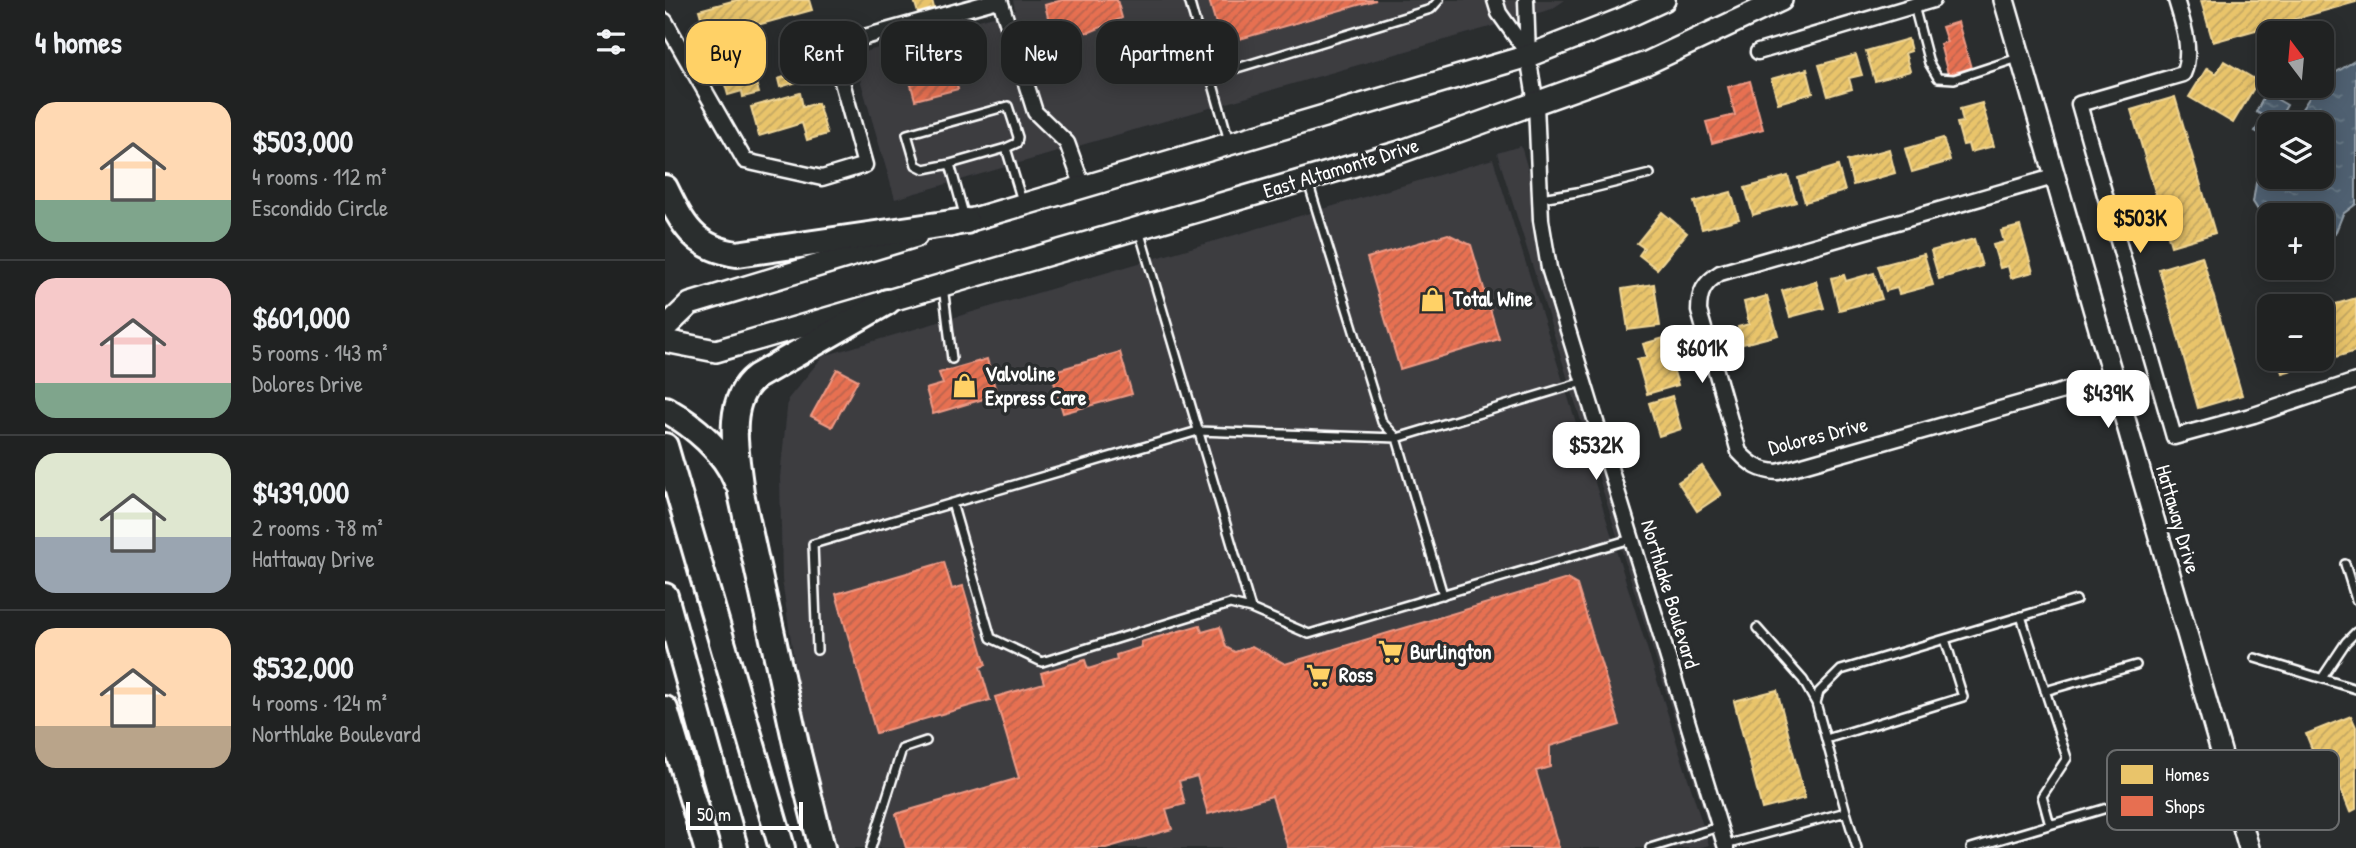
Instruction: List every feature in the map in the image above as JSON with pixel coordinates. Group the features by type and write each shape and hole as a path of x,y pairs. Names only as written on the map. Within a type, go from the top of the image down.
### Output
{"highway":[{"path":"665,188 687,229 701,243 715,250 737,254 966,221"},
{"path":"822,848 798,753 741,493 736,411 739,397 746,385 773,366 887,302"},
{"path":"672,412 715,447 733,472 741,493"},
{"path":"665,446 782,848"},
{"path":"665,596 735,848"},
{"path":"665,709 707,848"}],"main road":[{"path":"665,328 689,304 1528,56 1664,0"},
{"name":"East Altamonte Drive","path":"665,341 716,351 1400,152 1647,63 1781,0"}],"street":[{"path":"665,21 745,161 822,178 865,165 832,46 999,0 1035,112 1067,143 1083,187"},
{"path":"1495,0 1499,13 1528,56"},
{"name":"Northlake Boulevard","path":"1525,0 1528,56 1536,104 1540,198 1549,268 1725,846"},
{"path":"1758,52 1933,0"},
{"name":"Hattaway Drive","path":"2004,0 2221,750"},
{"path":"2176,0 2184,27 2188,62 2183,74 2079,104 2174,437 2254,415 2356,381"},
{"name":"Dolores Drive","path":"2057,176 1720,273 1706,281 1699,295 1699,311 1739,452 1749,463 1762,471 1778,472 2113,377"},
{"name":"Hattaway Drive","path":"2244,830 2249,848"}],"lane":[{"path":"1189,0 1195,21"},
{"path":"1238,68 1431,9 1439,0"},
{"path":"1913,6 1929,64 1938,78 1954,79 2021,57"},
{"path":"1212,84 1230,144"},
{"path":"1008,106 1018,137 1017,143 1006,148 924,169 916,165 907,134 1008,106"},
{"path":"1006,148 1023,205"},
{"path":"950,164 966,221"},
{"path":"1540,198 1650,174"},
{"path":"1307,179 1381,422 1397,438 1443,595"},
{"path":"1139,228 1251,609"},
{"path":"943,285 952,359"},
{"path":"817,650 813,544 1198,430 1397,438 1583,382"},
{"path":"952,503 991,638 1042,662 1230,604 1251,609 1309,635 1631,539"},
{"path":"2346,564 2356,600"},
{"path":"1816,703 1825,685 1840,670 2076,600"},
{"path":"2021,616 2067,758 2042,796 2050,825"},
{"path":"1756,628 1803,680 1816,703 1857,848"},
{"path":"2322,678 2356,632"},
{"path":"1826,739 1963,697 1945,639"},
{"path":"2255,658 2356,689"},
{"path":"2045,691 2136,666"},
{"path":"870,848 902,749 926,741"},
{"path":"1971,848 2107,808"},
{"path":"1725,846 1846,812"},
{"path":"1650,848 1719,827"}],"shaded area":[{"path":"1013,0 1565,0 1552,9 895,199 861,84 867,84 867,51 881,47 881,84 987,84 987,21 975,21 1015,10"},
{"path":"1521,146 1531,180 1533,221 1541,271 1717,848 1497,153"},
{"path":"1493,159 1709,845 1698,848 832,848 807,749 782,580 780,477 788,399 823,356"}],"water":[{"path":"2356,60 2356,204 2343,214 2334,234 2334,203 2257,203 2257,208 2253,202 2257,176 2257,189 2334,189 2334,112 2300,112 2309,98 2335,98 2335,73"},
{"path":"2263,98 2275,98 2287,105 2283,112 2256,112"}],"building: Homes":[{"path":"736,0 809,0 812,10 766,23 702,21 699,10"},
{"path":"914,0 932,0 934,8 918,13"},
{"path":"2201,1 2356,2 2288,21 2257,21 2257,30 2213,42"},
{"path":"1908,39 1911,51 1905,53 1910,71 1875,81 1866,51"},
{"path":"1856,55 1862,75 1849,78 1852,89 1828,96 1819,65"},
{"path":"2224,61 2257,80 2233,123 2189,97 2207,68 2216,74"},
{"path":"1807,69 1813,93 1778,103 1771,79"},
{"path":"725,84 756,84 759,93 743,97 742,91 728,95"},
{"path":"800,93 803,107 818,103 827,134 807,140 802,123 759,136 751,107"},
{"path":"2175,97 2215,233 2171,246 2131,110"},
{"path":"1982,103 1994,146 1970,152 1968,144 1963,145 1957,123 1963,122 1960,109"},
{"path":"1943,138 1950,161 1912,172 1905,149"},
{"path":"1889,149 1895,173 1853,185 1847,161"},
{"path":"1838,166 1845,191 1805,202 1798,178"},
{"path":"1788,176 1796,202 1753,215 1745,188"},
{"path":"1731,192 1739,219 1702,229 1694,202"},
{"path":"1662,212 1687,233 1657,269 1639,255 1644,248 1637,243"},
{"path":"2020,226 2033,272 2011,278 2008,266 2000,268 1993,245 2004,242 2001,231"},
{"path":"1974,239 1982,266 1939,279 1931,251"},
{"path":"1924,254 1933,285 1899,294 1897,288 1886,291 1878,266"},
{"path":"2202,256 2242,395 2198,408 2159,269"},
{"path":"1874,273 1882,299 1839,310 1831,278 1844,275 1846,281"},
{"path":"1816,281 1824,308 1790,317 1782,291"},
{"path":"1654,284 1660,326 1628,330 1622,289"},
{"path":"1767,296 1778,335 1743,344 1738,327 1749,324 1744,302"},
{"path":"2356,298 2356,351 2334,358 2334,304"},
{"path":"1664,338 1678,385 1647,394 1637,359 1647,357 1643,344"},
{"path":"1672,396 1681,429 1659,436 1649,403"},
{"path":"1702,466 1721,495 1697,511 1678,482"},
{"path":"1777,690 1805,798 1762,809 1734,701"},
{"path":"2351,716 2356,727 2356,809 2350,812 2339,787 2339,750 2312,750 2306,734"}],"building: Shops":[{"path":"1062,0 1117,0 1122,18 1115,21 1096,21 1096,29 1082,32 1082,21 1049,21 1045,5"},
{"path":"1209,0 1376,0 1238,39 1238,21 1215,21"},
{"path":"1958,22 1971,68 1948,74 1940,44 1947,42 1942,27"},
{"path":"1750,81 1763,129 1712,143 1706,122 1735,115 1728,87"},
{"path":"911,84 957,84 958,89 915,100"},
{"name":"Total Wine","path":"1448,234 1471,245 1499,339 1400,369 1367,258"},
{"path":"1120,352 1132,394 1063,413 1051,372"},
{"name":"Valvoline Express Care","path":"987,359 997,395 933,414 926,389 943,384 939,373"},
{"path":"837,369 858,380 832,427 811,416"},
{"path":"944,562 952,589 963,586 986,665 980,667 990,700 876,733 836,594"},
{"path":"1567,579 1577,585 1620,725 1550,746 1550,767 1536,771 1559,848 1288,848 1272,796 1208,814 1197,776 1179,781 1185,804 1166,809 1172,829 1106,848 906,848 896,814 1019,778 995,697 1044,683 1041,673 1085,660 1088,669 1117,660 1116,655 1142,647 1141,642 1200,625 1202,632 1220,627 1226,647 1235,652 1252,646 1285,664"}],"place":[{"name":"Total Wine","path":"1433,299"},
{"name":"Valvoline Express Care","path":"965,386"},
{"name":"Burlington","path":"1390,652"},
{"name":"Ross","path":"1319,675"}]}
